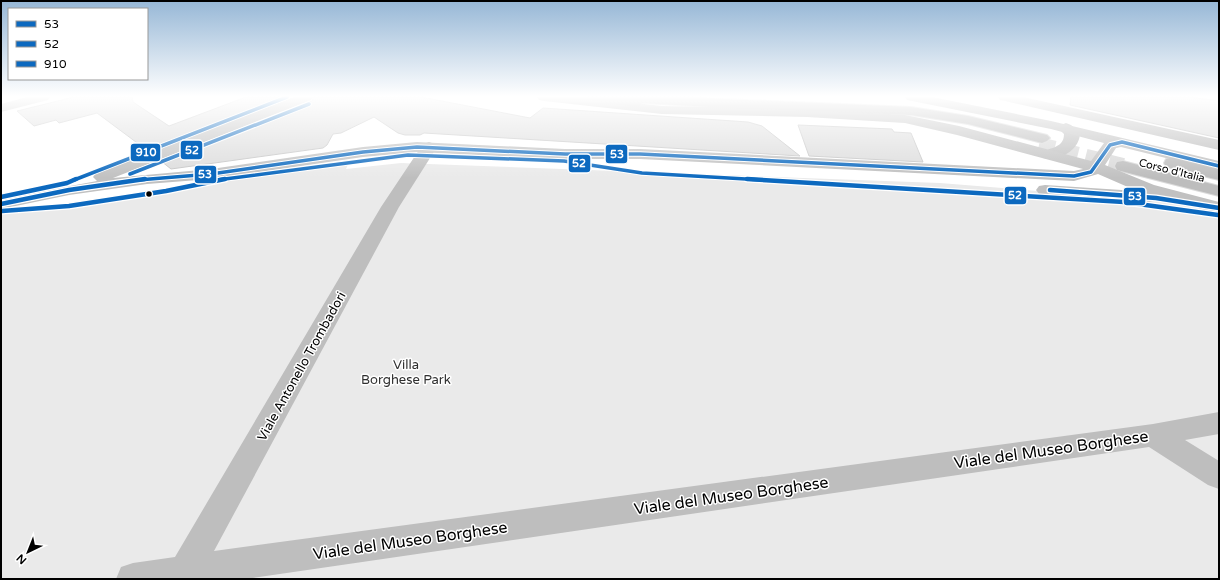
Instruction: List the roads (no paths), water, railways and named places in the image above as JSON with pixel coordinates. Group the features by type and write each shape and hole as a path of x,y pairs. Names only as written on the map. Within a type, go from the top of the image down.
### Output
{"main road":[{"path":"44,201 237,124"},
{"name":"Corso d'Italia","path":"928,124 1045,143"},
{"path":"960,124 1045,143"},
{"name":"Corso d'Italia","path":"995,124 1045,143 1148,189 1219,208"},
{"name":"Corso d'Italia","path":"1048,124 1066,128 1125,155 1219,182"},
{"path":"1,204 44,201 154,186 211,174 381,150 430,147 565,154 640,154 1067,176 1087,174 1096,167 1110,146 1125,155 1219,191"},
{"path":"565,154 642,166 1125,195 1200,204"},
{"name":"Corso d'Italia","path":"1125,155 1219,166"},
{"name":"Corso d'Italia","path":"1125,155 1219,175"},
{"path":"1,204 69,190 156,178 211,174"}],"street":[{"path":"1126,124 1219,145"},
{"path":"1045,143 1064,150 1072,138 1072,133 1066,128"},
{"name":"Viale Antonello Trombadori","path":"183,575 390,207 430,147"},
{"name":"Viale del Museo Borghese","path":"133,579 183,575 242,564 1153,435 1219,423"},
{"path":"1153,435 1219,476"}],"tunnel":[{"path":"1039,145 1123,166"}],"park label":[{"name":"Villa Borghese Park","path":"406,372"}]}
